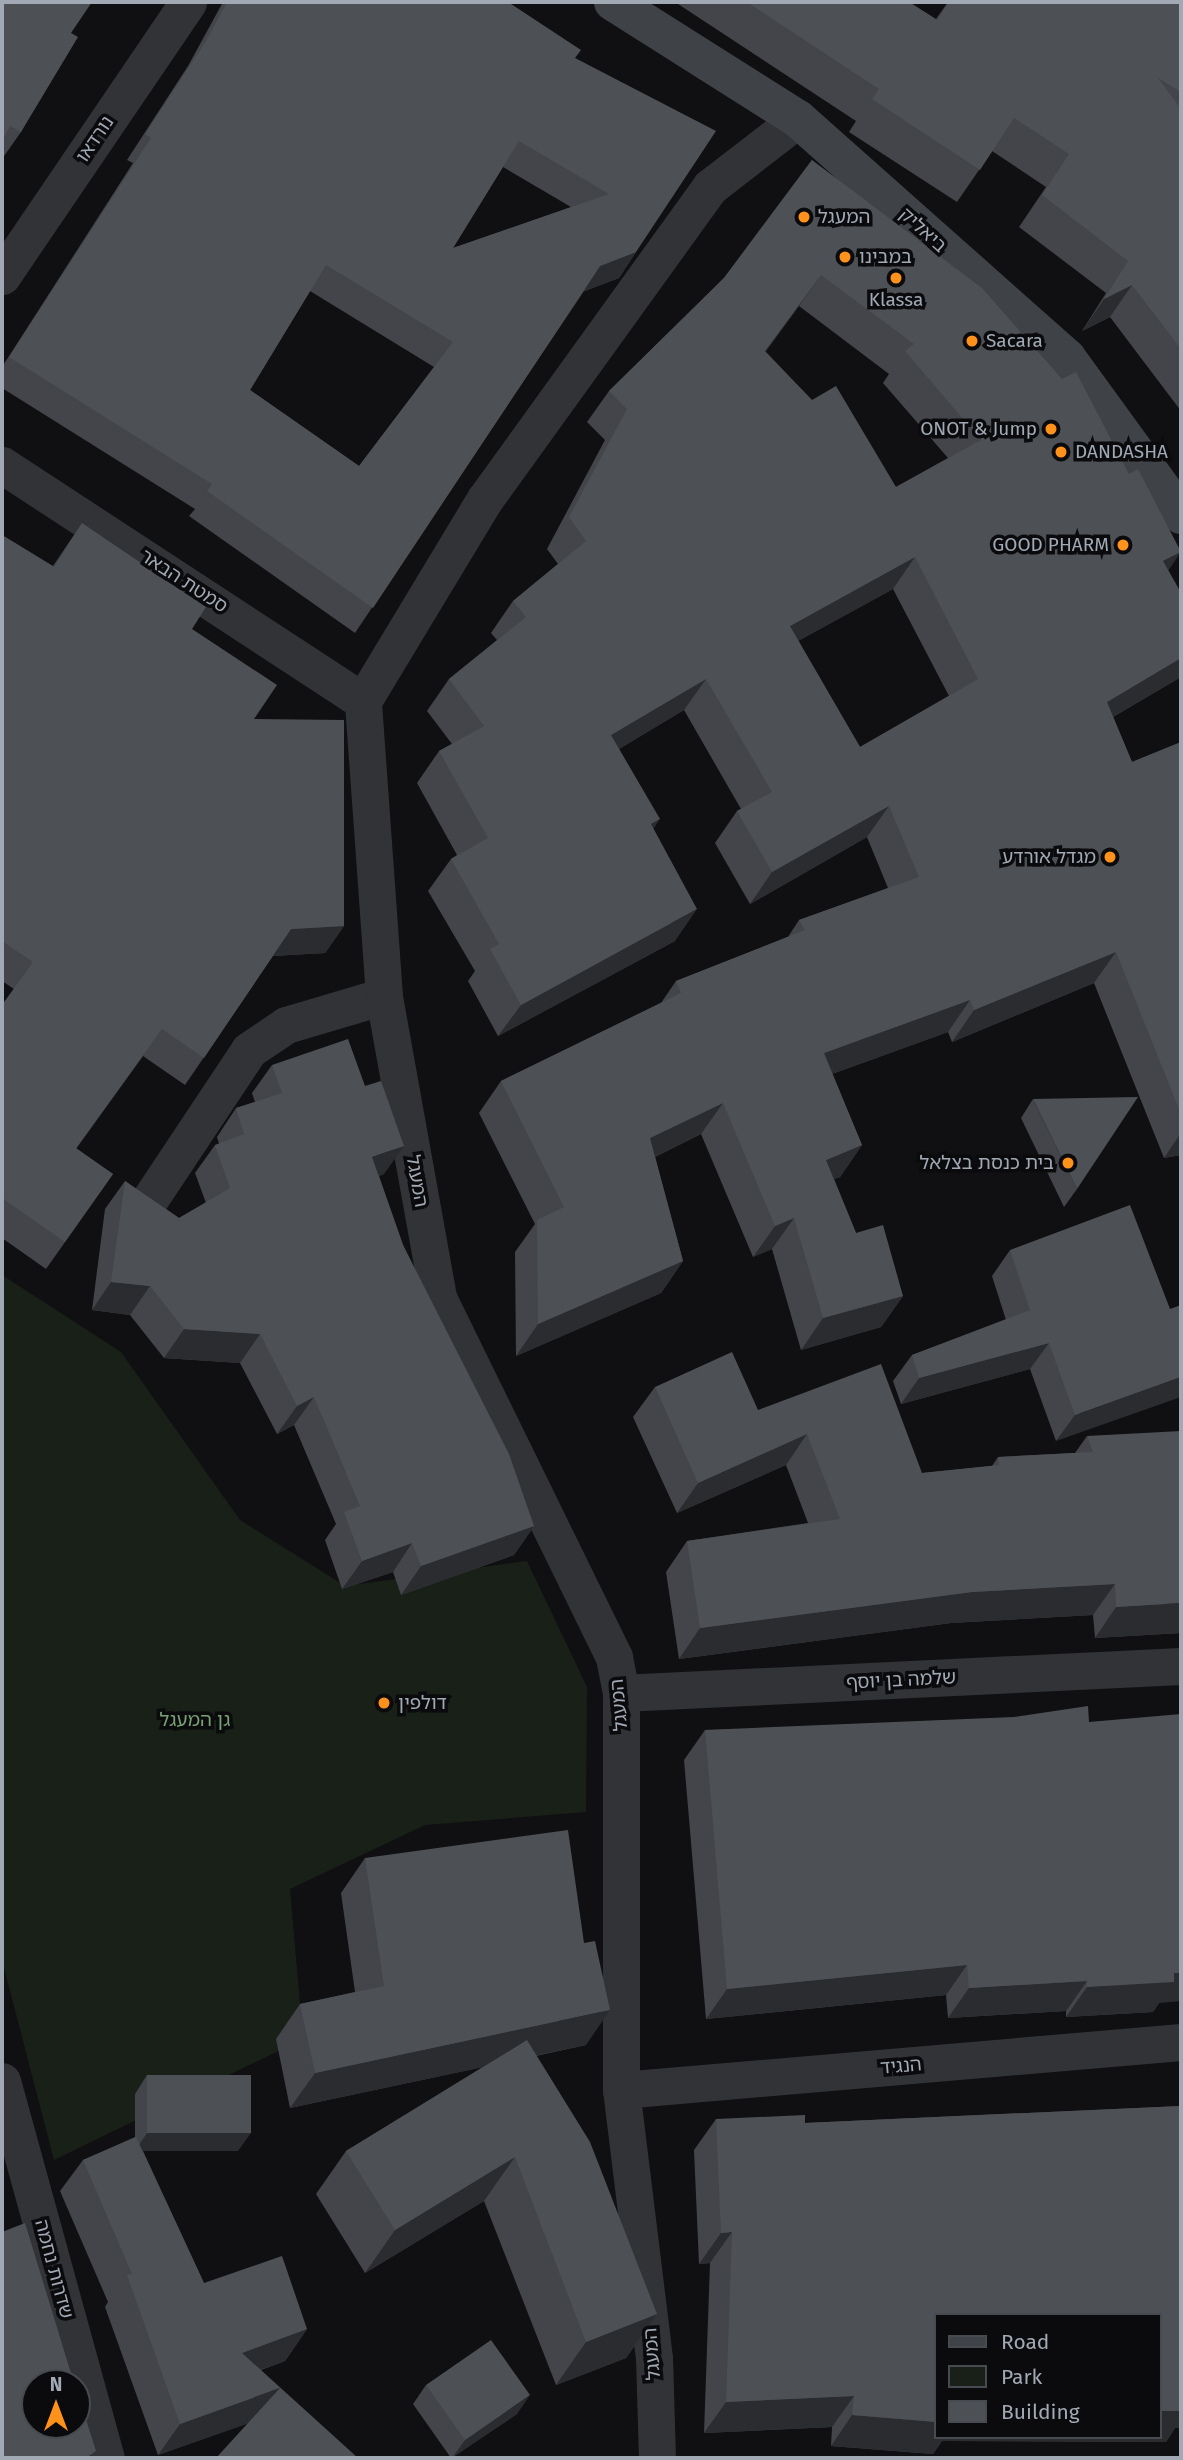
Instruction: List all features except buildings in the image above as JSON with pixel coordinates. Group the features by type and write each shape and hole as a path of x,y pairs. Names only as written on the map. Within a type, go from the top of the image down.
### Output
{"street":[{"name":"נורדאו","path":"2,276 188,2"},
{"name":"ביאליק","path":"613,2 798,119 1066,358 1181,515"},
{"path":"363,701 485,499 710,187 798,119"},
{"name":"סמטת הבאר","path":"2,465 363,701"},
{"name":"המעגל","path":"363,701 384,996 438,1297 614,1657 621,1693 621,2090 654,2358 656,2458"},
{"path":"148,1202 249,1050 286,1025 384,996"},
{"name":"שלמה בן יוסף","path":"621,1693 1181,1666"},
{"name":"הנגיד","path":"621,2090 1181,2042"},
{"name":"שדרות נחמה","path":"2,2081 106,2458"}],"green space":[{"name":"גן המעגל","path":"2,1275 121,1352 240,1520 345,1586 527,1561 587,1687 586,1812 425,1825 290,1889 303,2039 54,2160 2,1960"}],"place":[{"name":"המעגל","path":"804,217"},
{"name":"במבינו","path":"845,257"},
{"name":"Klassa","path":"896,278"},
{"name":"Sacara","path":"972,341"},
{"name":"ONOT & Jump","path":"1051,429"},
{"name":"DANDASHA","path":"1061,452"},
{"name":"GOOD PHARM","path":"1123,545"},
{"name":"מגדל אורדע","path":"1110,857"},
{"name":"בית כנסת בצלאל","path":"1068,1163"},
{"name":"דולפין","path":"384,1703"}]}
